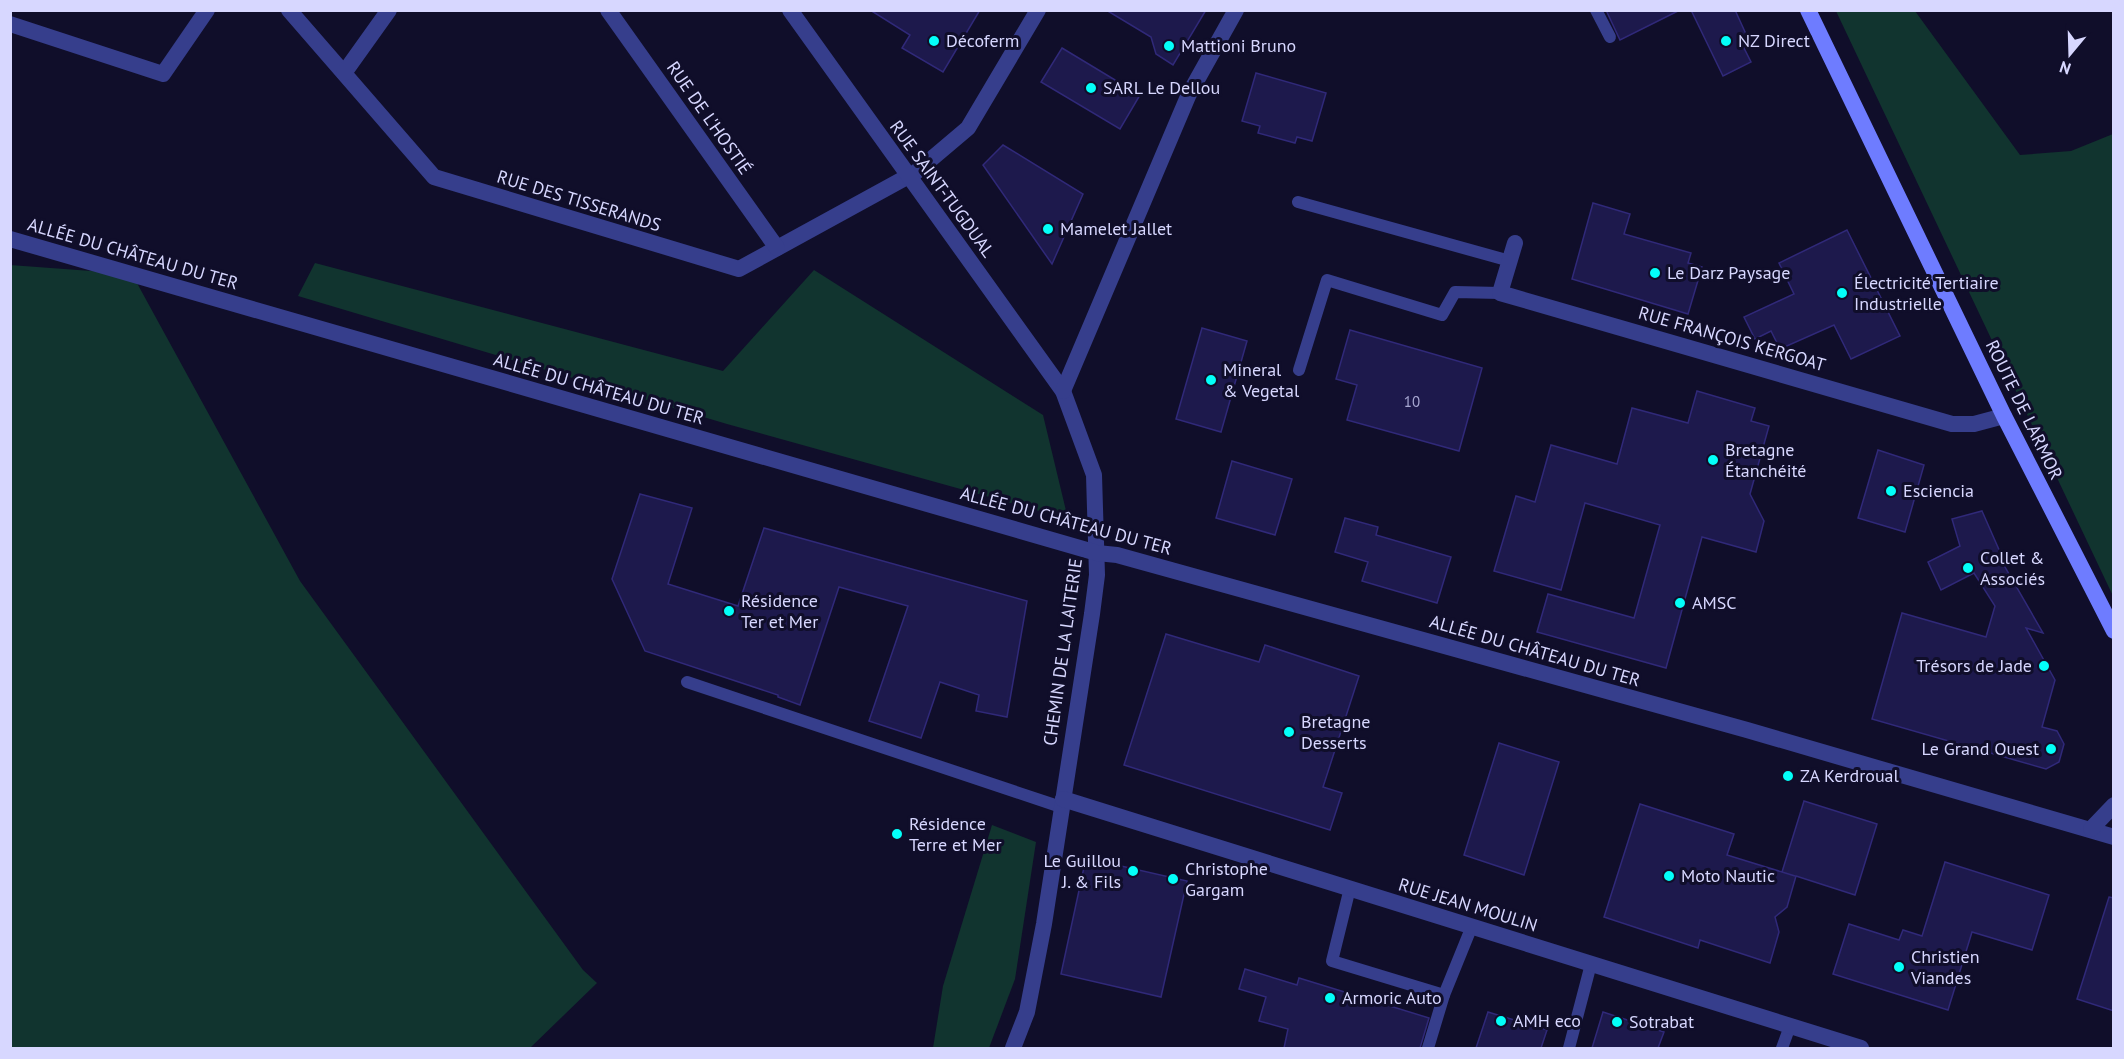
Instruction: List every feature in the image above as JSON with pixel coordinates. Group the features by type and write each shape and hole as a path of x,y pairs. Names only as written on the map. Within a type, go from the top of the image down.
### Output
{"main road":[{"name":"ROUTE DE LARMOR","path":"1808,10 2004,416 2114,631"}],"street":[{"path":"10,24 163,74 207,10"},
{"name":"RUE DES TISSERANDS","path":"289,10 434,177 739,269 909,176 968,128 1038,10"},
{"path":"344,73 389,10"},
{"name":"RUE DE L'HOSTIÉ","path":"608,10 777,248"},
{"name":"RUE SAINT-TUGDUAL","path":"790,10 1063,391"},
{"path":"1063,391 1189,94 1236,10"},
{"name":"ALLÉE DU CHÂTEAU DU TER","path":"10,239 1097,554 1118,555 1736,727 2114,837"},
{"path":"1500,293 1515,243"},
{"name":"RUE FRANÇOIS KERGOAT","path":"1500,293 1952,424 1974,424 2004,416"},
{"name":"CHEMIN DE LA LAITERIE","path":"1013,1048 1028,1012 1092,614 1097,554 1094,475 1063,391"},
{"name":"RUE JEAN MOULIN","path":"1062,803 1350,888 1861,1048"},
{"path":"2091,829 2114,805"}],"lane":[{"path":"1596,10 1610,37"},
{"path":"1298,202 1510,261"},
{"path":"1299,370 1327,280 1443,315 1455,292 1500,293"},
{"path":"687,682 1062,803"},
{"path":"1350,888 1332,961 1444,995"},
{"path":"1428,1048 1444,995 1472,926"},
{"path":"1569,1048 1591,964"},
{"path":"1782,1048 1790,1026"}],"green space":[{"path":"1836,11 1915,11 2020,155 2071,151 2113,134 2113,596"},
{"path":"315,263 723,371 814,270 1043,415 1068,519 727,424 298,296"},
{"path":"10,265 132,274 300,581 583,970 597,983 530,1048 11,1048"},
{"path":"992,825 1036,842 1015,979 989,1048 933,1048 943,986"}],"building":[{"name":"Décoferm","path":"870,10 980,10 943,72 902,48 910,35"},
{"name":"Mattioni Bruno","path":"1106,10 1206,10 1173,65 1156,54 1151,37"},
{"path":"1606,10 1680,10 1620,40"},
{"name":"NZ Direct","path":"1691,10 1735,10 1746,34 1744,48 1751,62 1723,76"},
{"name":"SARL Le Dellou","path":"1062,48 1140,95 1120,129 1041,82"},
{"path":"1256,73 1326,93 1312,141 1297,137 1295,143 1258,133 1260,126 1242,121"},
{"name":"Mamelet Jallet","path":"1003,145 1083,194 1052,264 983,165"},
{"path":"1593,203 1630,214 1624,234 1691,253 1688,263 1702,267 1688,314 1572,279"},
{"name":"Électricité Tertiaire Industrielle","path":"1847,230 1900,336 1851,359 1834,325 1780,349 1771,331 1755,339 1744,317 1794,294 1779,263"},
{"name":"Mineral & Vegetal","path":"1202,328 1247,341 1221,432 1176,419"},
{"path":"1350,330 1482,368 1459,451 1347,420 1357,385 1336,379"},
{"path":"1697,391 1755,408 1751,421 1769,426 1750,494 1764,521 1756,552 1702,537 1666,668 1537,632 1548,594 1634,618 1660,525 1585,503 1561,590 1494,571 1516,496 1535,502 1551,445 1617,464 1632,408 1688,423"},
{"name":"Esciencia","path":"1878,450 1924,465 1905,532 1858,518"},
{"path":"1232,461 1292,479 1275,535 1216,518"},
{"name":"Résidence Ter et Mer","path":"640,494 692,508 668,584 738,606 764,528 1027,601 1007,717 976,711 979,695 940,682 921,738 869,721 908,606 839,587 800,705 778,697 778,695 645,651 612,579"},
{"path":"1982,511 2004,561 2001,560 2043,633 2026,628 2055,680 2042,727 2057,731 2064,744 2059,762 2046,769 1872,719 1902,613 1986,637 1995,606 1974,573 1941,590 1928,562 1960,546 1952,519"},
{"path":"1345,518 1378,527 1376,535 1451,557 1437,603 1362,581 1368,562 1335,552"},
{"path":"1166,634 1259,662 1265,645 1359,676 1323,787 1342,793 1330,830 1124,765"},
{"path":"1499,743 1559,762 1524,875 1464,855"},
{"path":"1804,801 1877,824 1855,895 1796,876 1787,907 1775,917 1779,932 1770,963 1700,940 1698,948 1604,917 1640,804 1734,834 1727,855 1782,872"},
{"path":"1086,858 1187,881 1161,997 1061,974"},
{"path":"1945,862 2049,895 2032,950 1972,932 1948,1010 1833,974 1849,924 1899,940 1903,930 1922,936"},
{"path":"2109,897 2114,898 2114,1011 2077,999"},
{"name":"Armoric Auto","path":"1245,969 1297,985 1299,978 1429,1018 1420,1048 1284,1048 1288,1029 1259,1021 1266,997 1239,989"},
{"name":"AMH eco","path":"1488,1012 1547,1030 1541,1048 1476,1048"},
{"name":"Sotrabat","path":"1603,1012 1664,1032 1658,1048 1592,1048"}],"place":[{"name":"Décoferm","path":"934,41"},
{"name":"NZ Direct","path":"1726,41"},
{"name":"Mattioni Bruno","path":"1169,46"},
{"name":"SARL Le Dellou","path":"1091,88"},
{"name":"Mamelet Jallet","path":"1048,229"},
{"name":"Le Darz Paysage","path":"1655,273"},
{"name":"Électricité Tertiaire Industrielle","path":"1842,293"},
{"name":"Mineral & Vegetal","path":"1211,380"},
{"name":"Bretagne Étanchéité","path":"1713,460"},
{"name":"Esciencia","path":"1891,491"},
{"name":"Collet & Associés","path":"1968,568"},
{"name":"AMSC","path":"1680,603"},
{"name":"Résidence Ter et Mer","path":"729,611"},
{"name":"Trésors de Jade","path":"2044,666"},
{"name":"Bretagne Desserts","path":"1289,732"},
{"name":"Le Grand Ouest","path":"2051,749"},
{"name":"ZA Kerdroual","path":"1788,776"},
{"name":"Résidence Terre et Mer","path":"897,834"},
{"name":"Le Guillou J. & Fils","path":"1133,871"},
{"name":"Moto Nautic","path":"1669,876"},
{"name":"Christophe Gargam","path":"1173,879"},
{"name":"Christien Viandes","path":"1899,967"},
{"name":"Armoric Auto","path":"1330,998"},
{"name":"AMH eco","path":"1501,1021"},
{"name":"Sotrabat","path":"1617,1022"}]}
